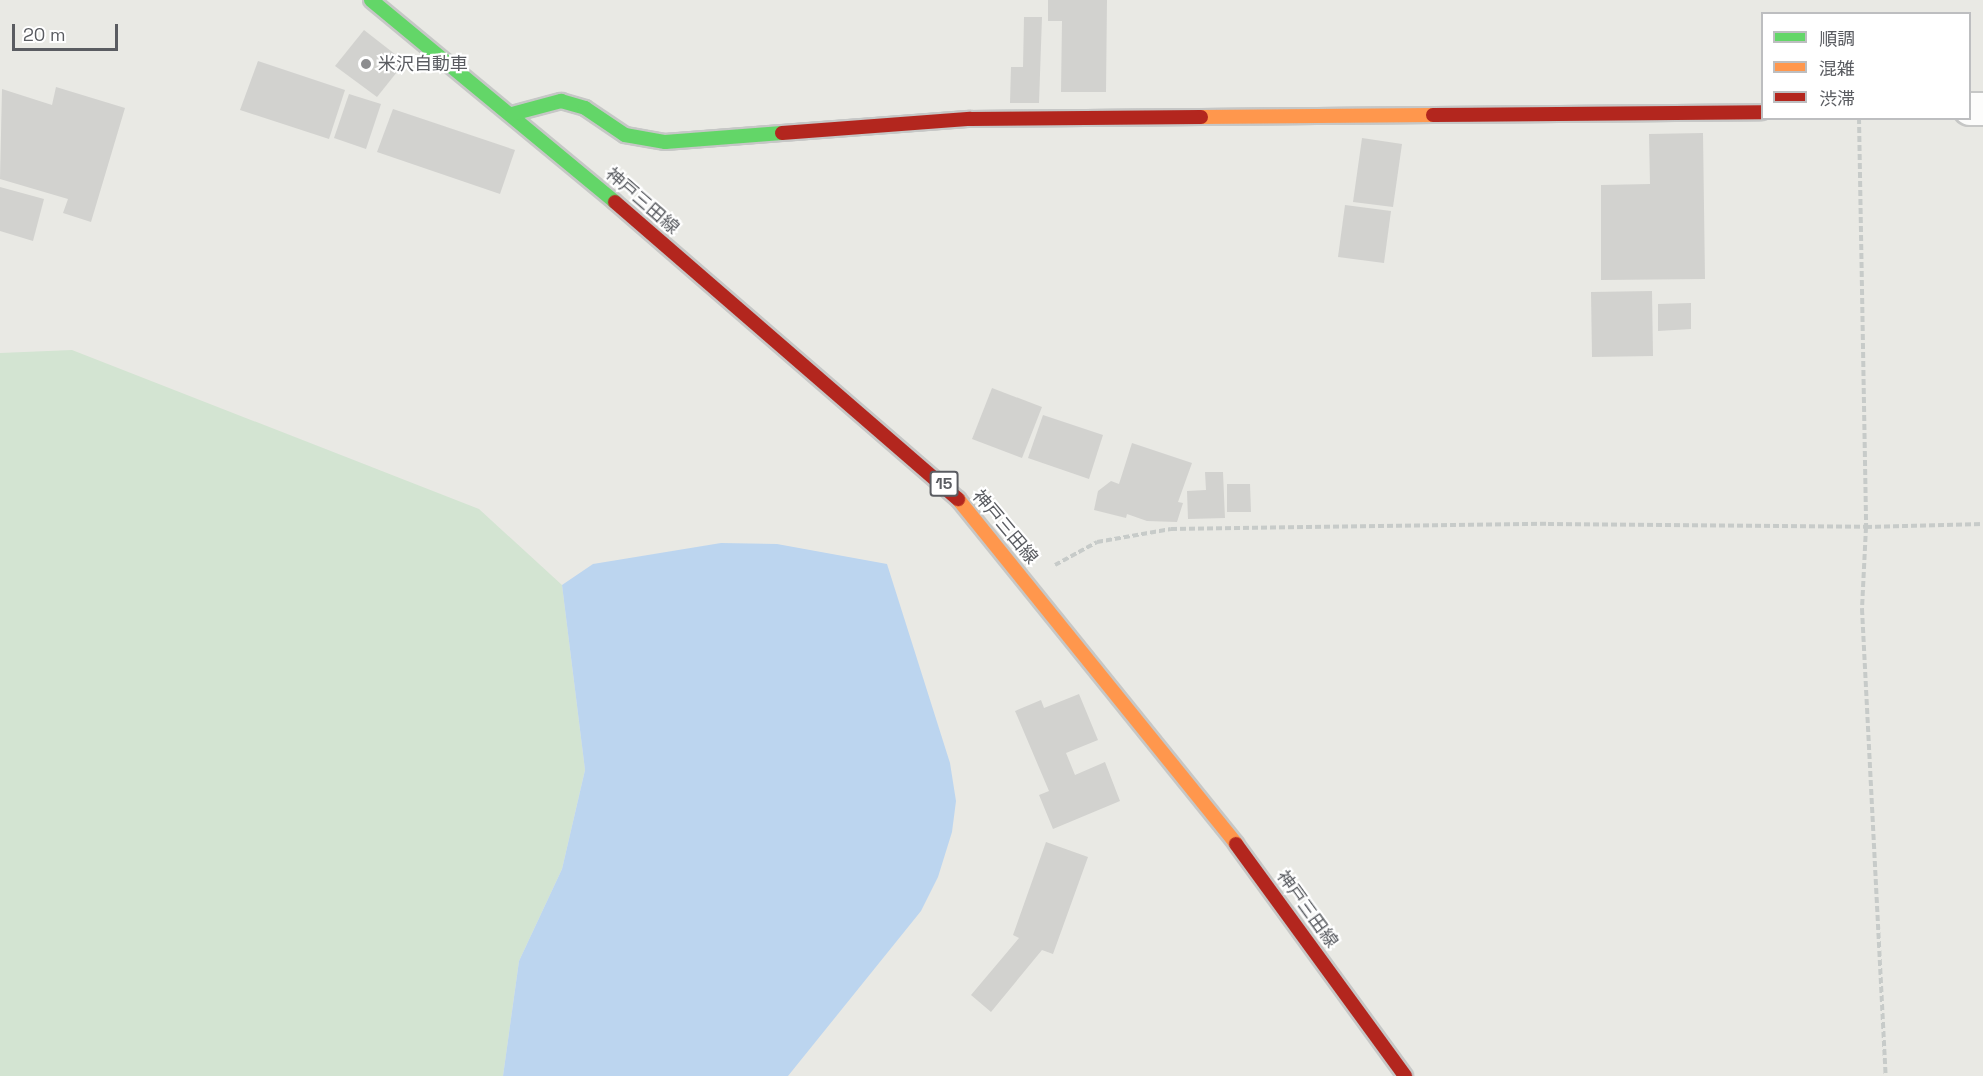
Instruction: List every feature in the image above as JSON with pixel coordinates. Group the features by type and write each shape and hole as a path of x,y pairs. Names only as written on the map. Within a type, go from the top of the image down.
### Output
{"main road":[{"name":"神戸三田線","path":"371,0 512,114 948,487 1243,852 1405,1076"},
{"path":"512,114 561,101 585,108 625,135 665,142 970,119 1761,112"}],"path":[{"path":"1858,120 1866,527 1862,609 1886,1076"},
{"path":"1027,582 1097,542 1171,530 1548,524 1866,527 1983,524"}],"green space":[{"path":"72,350 479,509 562,585 585,770 562,869 519,961 503,1076 0,1076 0,353"}],"water":[{"path":"721,543 777,544 887,564 950,763 956,801 952,832 938,877 921,911 788,1076 503,1076 519,961 562,869 585,770 562,585 593,564"}],"building":[{"path":"1048,0 1107,0 1106,92 1061,92 1062,21 1048,21"},
{"path":"1024,17 1042,17 1039,103 1010,103 1011,67 1023,67"},
{"path":"364,30 405,62 377,97 335,66"},
{"path":"258,61 345,90 329,139 240,110"},
{"path":"56,87 125,108 91,222 63,213 68,199 0,179 2,89 52,105"},
{"path":"349,94 381,104 366,149 334,138"},
{"path":"393,109 515,150 500,194 377,152"},
{"path":"1703,133 1705,279 1601,280 1601,185 1650,184 1649,134"},
{"path":"1362,138 1402,144 1393,207 1353,202"},
{"path":"0,187 44,199 33,241 0,231"},
{"path":"1345,205 1391,211 1384,263 1338,257"},
{"path":"1652,291 1653,356 1592,357 1591,292"},
{"path":"1691,303 1691,329 1658,331 1658,304"},
{"path":"992,388 1042,407 1022,458 972,439"},
{"path":"1043,415 1103,435 1089,479 1028,458"},
{"path":"1132,443 1192,463 1178,502 1183,503 1177,522 1147,521 1127,514 1126,518 1094,510 1098,491 1111,481 1119,484"},
{"path":"1205,472 1223,472 1225,518 1188,519 1187,491 1206,490"},
{"path":"1227,484 1250,484 1251,512 1227,512"},
{"path":"1079,694 1098,740 1066,753 1075,775 1105,762 1120,801 1053,829 1039,795 1049,791 1015,711 1041,700 1044,708"},
{"path":"1046,842 1088,857 1053,954 1042,950 991,1012 971,995 1019,938 1013,935"}],"traffic: fast":[{"path":"371,0 615,202"},
{"path":"512,114 561,101 585,108 625,135 665,142 782,133"}],"traffic: slow":[{"path":"1201,117 1433,115"},
{"path":"958,499 1236,844"}],"traffic: jam":[{"path":"1433,115 1761,112"},
{"path":"782,133 970,119 1201,117"},
{"path":"615,202 958,499"},
{"path":"1236,844 1405,1076"}],"place":[{"name":"米沢自動車","path":"366,64"}]}
